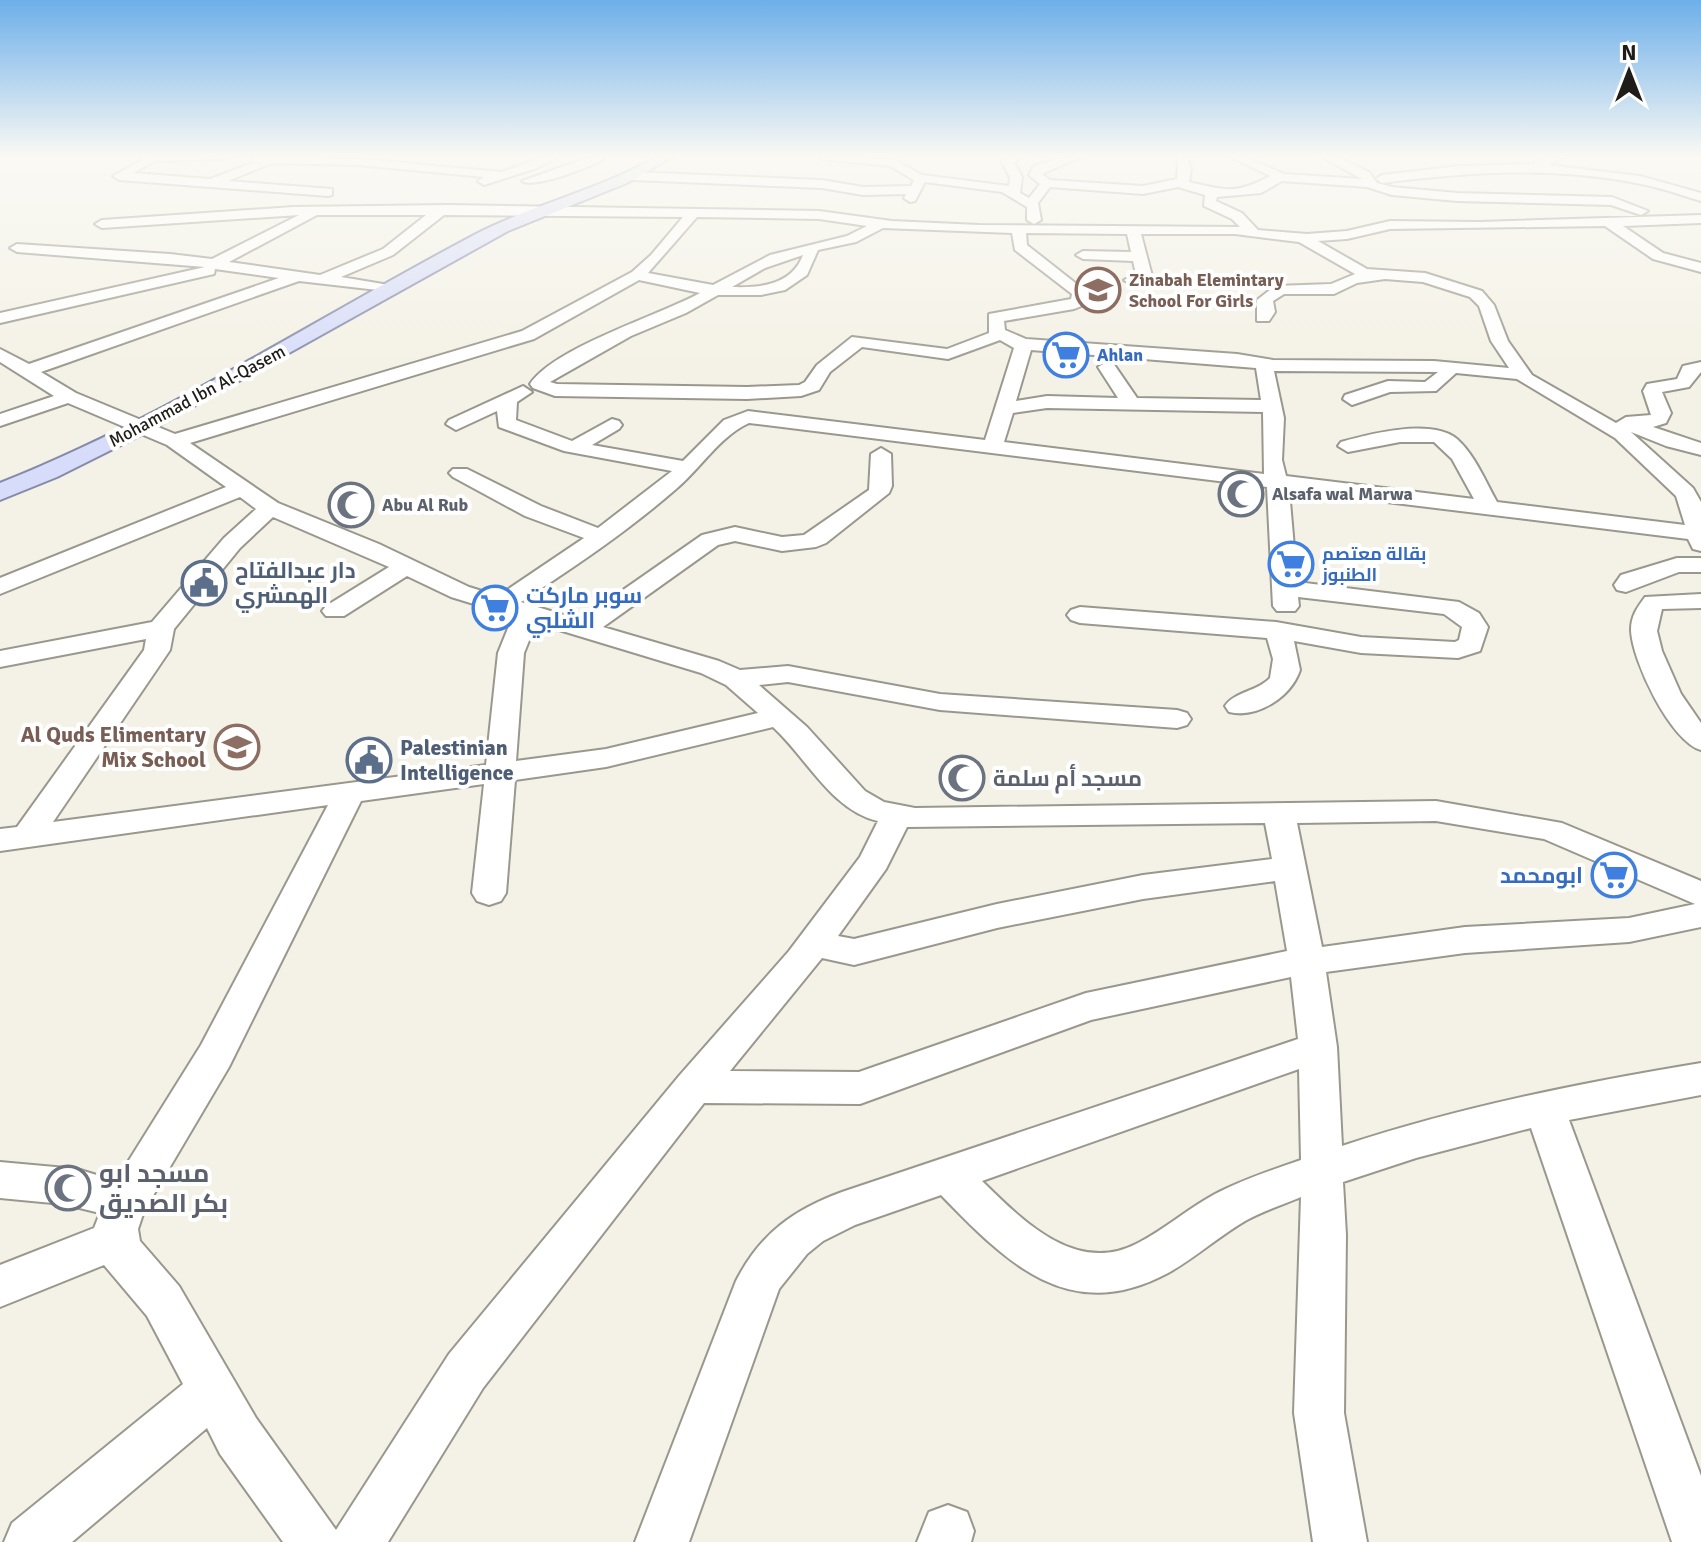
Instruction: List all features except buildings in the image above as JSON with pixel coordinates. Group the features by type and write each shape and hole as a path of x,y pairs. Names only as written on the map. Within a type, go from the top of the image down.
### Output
{"main road":[{"name":"Mohammad Ibn Al-Qasem","path":"0,492 75,461 135,425 501,228"},
{"name":"Mohammad Ibn Al-Qasem","path":"0,486 135,425"}],"street":[{"path":"0,318 107,286 147,285 221,265 285,228"},
{"path":"319,280 388,252 420,228"},
{"path":"174,441 515,339 549,324 637,275 681,228"},
{"path":"456,424 539,384 543,378 624,333 718,290 752,266 816,245 851,239 872,228"},
{"path":"999,335 996,315 1068,306 1079,300 1080,293 1020,247 1019,234 1027,228"},
{"path":"1078,228 1254,232 1273,237 1302,238 1347,235 1377,228"},
{"path":"1250,228 1254,232"},
{"path":"1617,228 1658,256 1701,268"},
{"path":"1132,280 1144,276 1133,229"},
{"path":"9,254 65,236"},
{"path":"735,420 762,417 1489,507 1698,539 1692,505 1685,493 1622,434 1521,374 1500,341 1486,305 1476,294 1432,280 1364,273 1302,238"},
{"path":"637,275 750,293 796,279 809,262 811,249"},
{"path":"9,254 221,265 390,289"},
{"path":"9,254 41,266"},
{"path":"1083,255 1139,257"},
{"path":"1263,318 1267,312 1266,299 1274,296 1277,290 1334,289 1353,279 1380,276"},
{"path":"27,371 298,277"},
{"path":"107,286 137,307 168,320"},
{"path":"746,310 751,305 750,293"},
{"path":"539,384 555,390 747,393 808,388 839,354 858,341 948,354 999,335 1022,344 1230,358 1273,365 1376,364 1521,374"},
{"path":"993,447 1022,344"},
{"path":"0,354 69,397 174,441 270,508 460,592 710,667 736,679 779,717 854,798 896,817 1436,811 1551,830 1701,894"},
{"path":"1273,365 1265,368 1271,406 1272,460 1281,506 1287,622 1276,630"},
{"path":"1107,367 1131,403"},
{"path":"1352,399 1370,397 1390,387 1432,387 1440,383 1452,367"},
{"path":"1599,421 1644,423 1659,419 1661,413 1652,391 1654,388 1683,383 1688,378 1689,370 1701,367"},
{"path":"489,893 514,609 688,468 735,420 747,393"},
{"path":"0,420 69,397"},
{"path":"508,399 506,423 521,431 577,446 688,468"},
{"path":"1006,408 1047,402 1271,406"},
{"path":"1626,423 1673,442 1701,449"},
{"path":"577,446 612,425"},
{"path":"1348,446 1425,435 1443,438 1453,447 1489,507"},
{"path":"582,630 718,537 746,534 788,544 818,538 878,493 881,486 881,454"},
{"path":"460,473 533,511 601,537"},
{"path":"0,587 241,489"},
{"path":"14,838 157,650 161,628 232,543 270,508"},
{"path":"1626,585 1630,580 1677,565 1701,565"},
{"path":"335,611 406,566"},
{"path":"1080,615 1276,630 1361,645 1444,650 1469,647 1475,632 1470,618 1447,606 1286,588"},
{"path":"1701,601 1654,602 1647,608 1643,625 1645,641 1661,681 1701,741"},
{"path":"0,659 161,628"},
{"path":"1239,706 1257,701 1279,687 1289,671 1286,649 1276,630"},
{"path":"736,679 788,674 953,703 1177,719"},
{"path":"14,838 606,758 779,717"},
{"path":"0,1286 120,1222 215,1056 351,791"},
{"path":"1279,811 1307,962 1318,1047 1322,1170 1319,1413 1340,1542"},
{"path":"358,1542 466,1371 693,1087 814,944 874,861 896,817"},
{"path":"814,944 854,952 997,916 1128,890 1289,868"},
{"path":"693,1087 860,1088 1086,1007 1307,962 1465,940 1629,930 1701,915"},
{"path":"662,1542 752,1296 776,1256 808,1227 828,1217 1318,1047"},
{"path":"948,1175 1029,1251 1064,1268 1104,1273 1151,1261 1215,1214 1322,1170 1401,1144 1545,1109 1701,1079"},
{"path":"1545,1109 1699,1542"},
{"path":"0,1180 67,1183 87,1188 120,1222 124,1258 136,1267 163,1301 238,1436 315,1542"},
{"path":"31,1542 213,1391"}],"place":[{"name":"Zinabah Elemintary School For Girls","path":"1098,290"},
{"name":"Ahlan","path":"1066,355"},
{"name":"Alsafa wal Marwa","path":"1241,494"},
{"name":"Abu Al Rub","path":"351,505"},
{"name":"بقالة معتصم الطنبوز","path":"1291,564"},
{"name":"دار عبدالفتاح الهمشري","path":"204,583"},
{"name":"سوبر ماركت الشلبي","path":"495,608"},
{"name":"Al Quds Elimentary Mix School","path":"237,747"},
{"name":"Palestinian Intelligence","path":"369,760"},
{"name":"مسجد أم سلمة","path":"962,778"},
{"name":"ابومحمد","path":"1614,875"},
{"name":"مسجد ابو بكر الصديق","path":"68,1188"}]}
